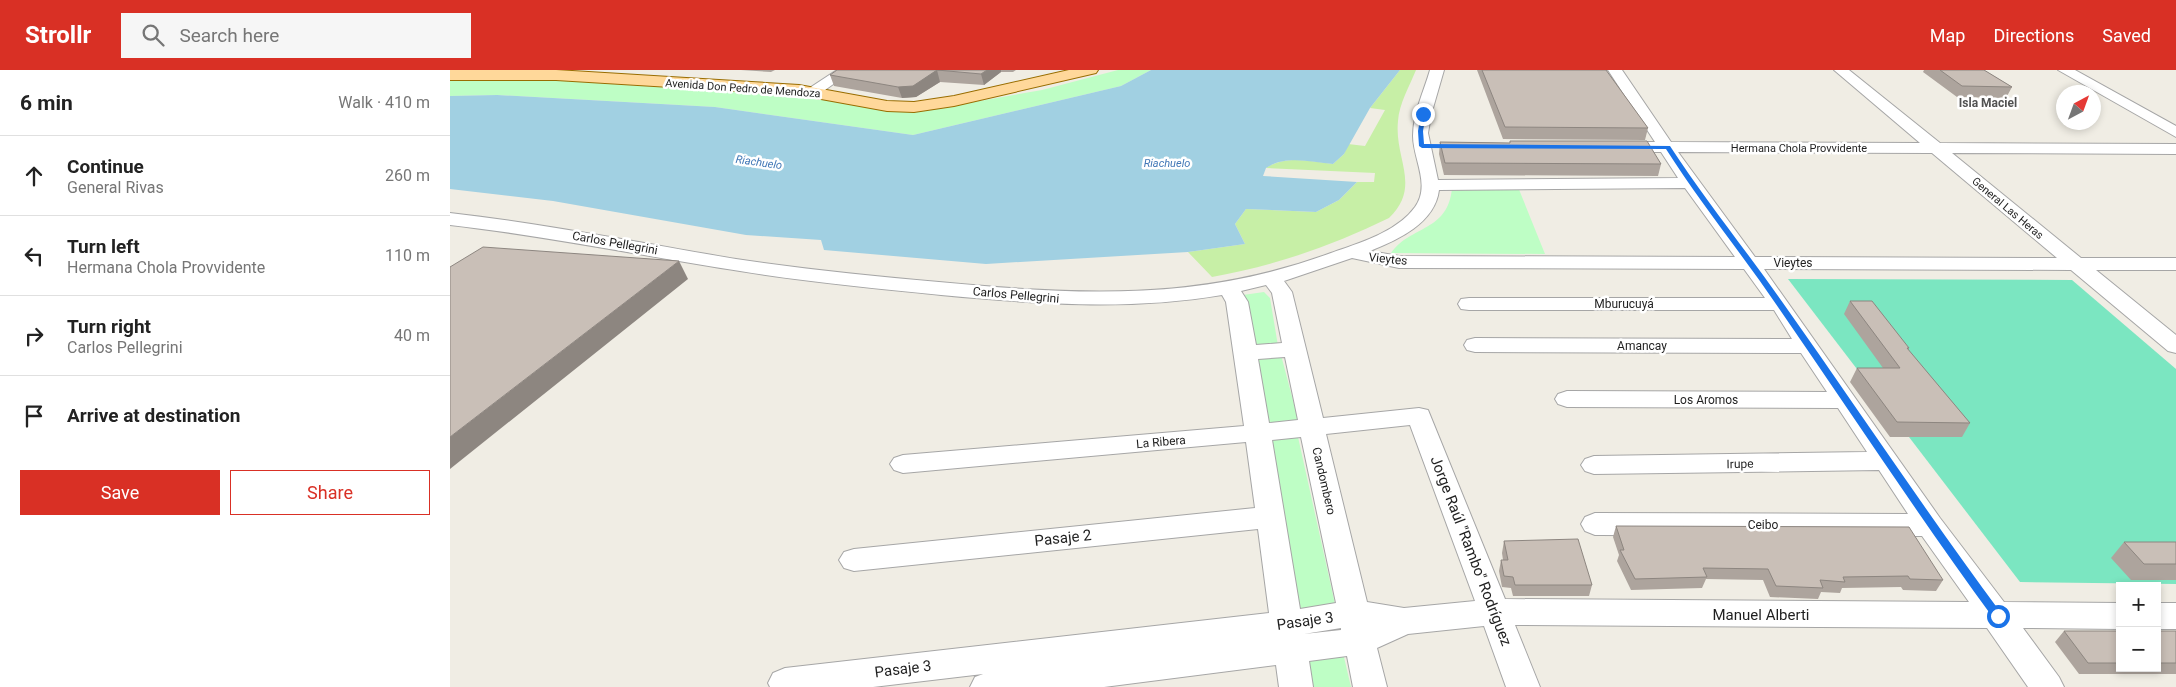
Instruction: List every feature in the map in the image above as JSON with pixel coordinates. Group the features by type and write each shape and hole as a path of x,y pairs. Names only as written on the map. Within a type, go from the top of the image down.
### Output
{"main road":[{"name":"Avenida Don Pedro de Mendoza","path":"450,75 533,72 813,92 887,106 921,106 962,100 1090,70"}],"street":[{"path":"813,92 846,70"},
{"path":"1437,70 1423,114 1420,131 1432,146 1432,185 1690,183"},
{"path":"1614,70 1690,183 1780,304 1930,525 1998,616 2047,687"},
{"name":"General Las Heras","path":"1841,70 2176,346"},
{"path":"2065,70 2176,132"},
{"name":"Hermana Chola Provvidente","path":"1599,147 2176,149"},
{"name":"Carlos Pellegrini","path":"450,219 544,230 776,271 867,282 1068,299 1155,298 1229,289 1272,279 1350,252 1390,234 1411,221 1423,211 1431,194 1432,185"},
{"name":"Vieytes","path":"1350,252 1398,262 2176,264"},
{"name":"Candombero","path":"1272,279 1282,292 1296,349 1311,427 1370,687"},
{"path":"1229,289 1237,302 1246,353 1296,687"},
{"name":"Mburucuyá","path":"1469,304 1780,304"},
{"name":"Amancay","path":"1475,346 1809,346"},
{"path":"1246,353 1296,349"},
{"name":"Los Aromos","path":"1567,399 1845,400"},
{"name":"La Ribera","path":"903,464 1258,433 1419,416"},
{"name":"Jorge Raúl \"Rambo\" Rodríguez","path":"1419,416 1523,687"},
{"name":"Irupe","path":"1594,465 1887,461"},
{"name":"Pasaje 2","path":"854,560 1272,517"},
{"name":"Ceibo","path":"1595,524 1930,525"},
{"name":"Manuel Alberti","path":"1404,621 1495,612 2116,616"},
{"path":"2161,616 2176,616"},
{"name":"Pasaje 3","path":"785,683 1288,636 1404,621"},
{"name":"Pasaje 3","path":"987,687 1288,636"}],"green space":[{"path":"1118,70 1151,70 1121,86 913,135 715,107 497,95 450,96 450,78 554,77 556,80 581,82 769,94 780,91 896,112 917,112 1042,90"},
{"path":"1400,70 1416,70 1403,101 1398,121 1398,135 1405,183 1404,195 1399,206 1389,218 1302,254 1258,267 1212,277 1188,252 1245,244 1235,224 1246,209 1316,212 1339,200 1357,182 1374,182 1375,173 1266,168 1281,161 1290,160 1333,164 1344,154 1348,144 1365,146 1385,110 1370,108"},
{"path":"1518,187 1545,254 1391,253 1408,237 1436,221 1444,213 1452,188"},
{"path":"1788,279 2072,280 2176,369 2176,584 2161,584 2161,582 2020,582"},
{"path":"1264,292 1270,298 1278,346 1250,349 1243,295"},
{"path":"1281,355 1299,423 1267,426 1252,358"},
{"path":"1298,437 1335,604 1296,609 1266,440"},
{"path":"1343,653 1351,687 1308,687 1303,658"}],"water":[{"name":"Riachuelo","path":"1151,70 1400,70 1370,108 1344,154 1333,164 1290,160 1273,164 1266,168 1263,176 1357,182 1339,200 1316,212 1246,209 1235,224 1245,244 1188,252 986,264 824,250 821,240 746,235 553,201 450,189 450,96 497,95 715,107 913,135 1121,86"}],"building":[{"path":"837,70 937,70 913,86 898,87 830,75"},
{"path":"937,70 987,70 981,74"},
{"path":"1482,70 1606,70 1648,128 1505,127"},
{"path":"1940,70 1984,70 2012,87 1962,86"},
{"path":"1510,141 1647,141 1661,164 1445,163 1440,142 1510,143"},
{"path":"483,247 679,261 450,437 450,267"},
{"path":"1850,301 1872,301 1909,348 1907,348 1970,423 1897,422 1857,368 1900,368"},
{"path":"1616,526 1909,527 1943,580 1910,579 1908,576 1843,577 1845,582 1820,580 1823,588 1776,586 1768,569 1703,568 1707,577 1635,579 1620,550 1624,550"},
{"path":"1578,539 1592,585 1515,585 1513,577 1504,576 1501,560 1508,560 1504,541"},
{"path":"2124,542 2176,542 2176,564 2144,564"},
{"path":"2064,631 2116,631 2116,663 2088,663"},
{"path":"2161,631 2176,631 2176,663 2161,663"}],"district":[{"name":"Isla Maciel","path":"1988,103"}],"route":[{"path":"1423,114 1420,131 1422,146 1668,148 1690,183 1780,304 1930,525 1998,616"}]}
